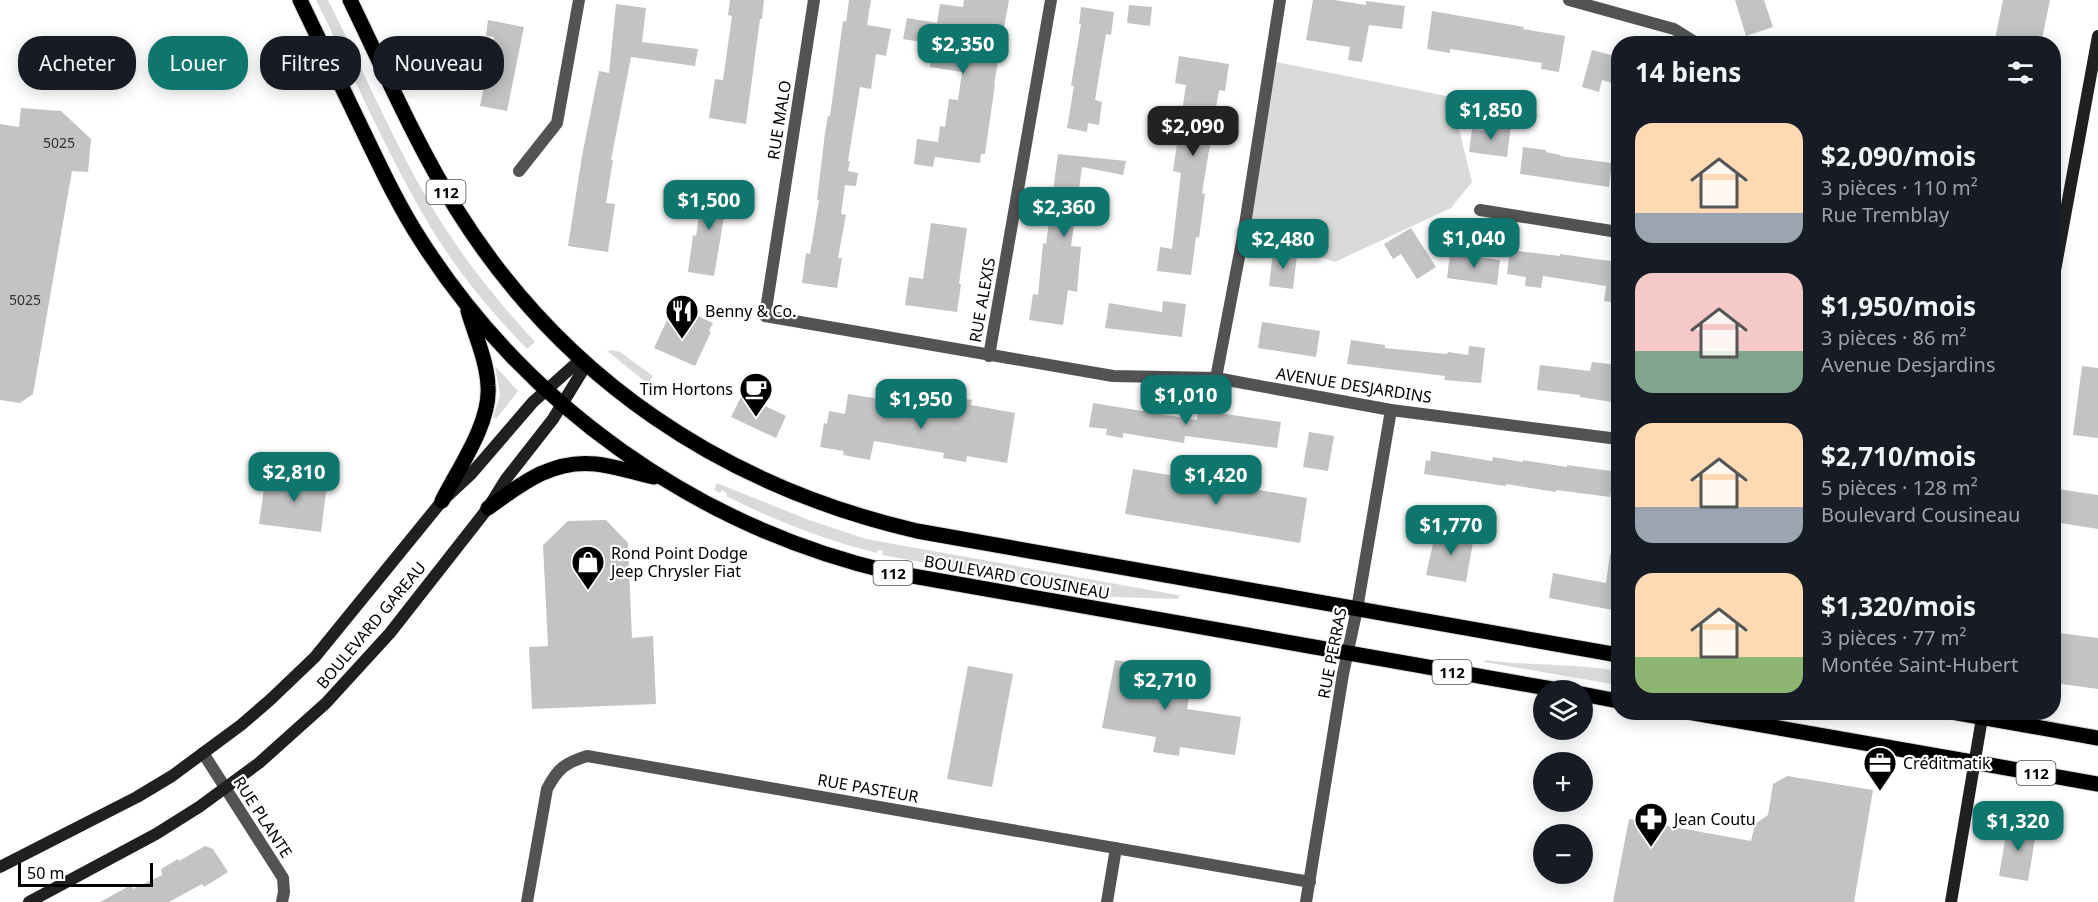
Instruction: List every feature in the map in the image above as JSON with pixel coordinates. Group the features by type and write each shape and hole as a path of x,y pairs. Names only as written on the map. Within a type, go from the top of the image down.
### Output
{"main road":[{"name":"BOULEVARD COUSINEAU","path":"300,0 398,202 420,239 466,305 510,355 546,390 619,450 663,478 733,517 816,552 868,567 931,581 1533,686"},
{"name":"BOULEVARD COUSINEAU","path":"350,0 422,147 458,211 485,251 527,305 583,362 650,414 722,460 757,477 846,513 928,533 1611,654"},
{"path":"442,501 476,435 483,419 489,394 487,375 466,305"},
{"path":"488,508 533,476 564,465 593,464 663,478"},
{"path":"1593,696 1611,699"},
{"name":"112","path":"1734,720 2098,784"},
{"path":"2007,720 2098,738"}],"street":[{"path":"519,171 557,123 579,0"},
{"name":"RUE MALO","path":"765,316 814,0"},
{"name":"RUE ALEXIS","path":"989,356 1051,0"},
{"path":"1216,378 1244,231 1280,0"},
{"path":"1569,0 1674,29 1685,36"},
{"path":"2061,238 2098,36"},
{"path":"1480,210 1611,231"},
{"name":"AVENUE DESJARDINS","path":"765,316 1113,376 1216,378 1392,410 1611,438"},
{"name":"BOULEVARD GAREAU","path":"0,867 137,797 203,753 262,706 315,657 442,501 471,474 533,402 583,362"},
{"name":"BOULEVARD GAREAU","path":"29,902 156,834 199,807 275,750 339,690 390,633 488,508 506,479 553,419 583,362"},
{"name":"RUE PERRAS","path":"1306,902 1347,653 1357,609 1392,410"},
{"path":"1951,902 1981,720"},
{"name":"RUE PLANTE","path":"203,753 283,878 282,902"},
{"name":"RUE PASTEUR","path":"528,902 547,789 554,775 567,763 587,756 1310,882"},
{"path":"1107,902 1116,848"}],"shaded area":[{"path":"316,0 328,0 345,36 333,36"},
{"path":"1271,61 1451,97 1472,182 1451,208 1335,262 1244,231"},
{"path":"361,68 399,147 447,231 511,316 535,342 527,349 501,321 452,260 431,228 385,144 359,90 361,90"},
{"path":"607,351 620,352 653,376 648,384"},
{"path":"495,366 518,391 496,419 493,417 500,395"},
{"path":"717,483 809,520 866,539 1183,596 1179,596 1178,599 1112,597 882,555 883,551 878,550 877,553 838,542 762,513 726,496 727,493 722,490 720,493 714,490"},
{"path":"1485,660 1611,670 1611,684 1484,662"}],"building":[{"path":"730,0 764,0 746,124 709,118 715,79 723,80 732,16 728,15"},
{"path":"849,0 871,0 867,25 891,29 886,56 876,54 871,89 860,87 848,161 850,161 848,171 858,173 856,186 845,185 841,214 846,215 838,258 842,258 837,288 802,283 806,253 810,254 819,200 817,200 825,133 828,116 830,116 843,21 846,22"},
{"path":"964,0 1009,0 994,84 985,154 981,154 980,163 935,157 933,167 914,164 917,139 938,142 940,126 945,127 949,99 958,100 962,72 930,67 933,44 903,39 907,18 937,23 940,4 963,7"},
{"path":"1313,0 1334,0 1366,5 1366,1 1405,6 1402,29 1369,25 1362,62 1348,60 1350,47 1306,40"},
{"path":"1735,0 1764,0 1773,27 1746,36"},
{"path":"2003,0 2050,0 2043,36 1996,36"},
{"path":"616,4 646,8 642,42 698,49 695,66 631,57 611,160 613,160 606,203 615,204 608,252 568,246 582,156 599,71 609,73"},
{"path":"1129,5 1152,7 1150,26 1127,23"},
{"path":"1081,7 1114,12 1111,35 1106,34 1095,100 1102,102 1099,125 1088,123 1087,132 1067,128 1074,86 1071,86 1081,24 1079,24"},
{"path":"1432,11 1565,36 1559,72 1541,69 1542,63 1450,49 1450,53 1427,49"},
{"path":"488,20 524,27 507,111 480,106 483,90 504,90 504,36 486,36"},
{"path":"1592,50 1611,55 1611,83 1602,80 1599,92 1582,87"},
{"path":"1179,56 1229,64 1225,91 1219,90 1202,193 1205,194 1199,238 1196,237 1191,275 1157,271 1160,247 1172,249 1181,173 1173,171 1186,85 1175,83"},
{"path":"21,108 61,111 91,139 88,172 72,171 33,394 20,403 0,400 0,124 19,127"},
{"path":"1497,123 1511,125 1507,157 1469,152 1472,129 1496,131"},
{"path":"1523,147 1546,150 1546,152 1560,156 1611,163 1609,187 1520,174"},
{"path":"1058,154 1126,161 1123,175 1082,167 1071,246 1081,247 1077,292 1068,290 1063,325 1029,320 1033,294 1038,295 1043,243 1046,244"},
{"path":"704,184 729,188 714,276 688,272"},
{"path":"931,223 967,228 957,312 905,305 909,277 923,279"},
{"path":"1411,228 1436,267 1417,279 1401,254 1393,259 1384,244"},
{"path":"1510,250 1611,261 1611,302 1604,301 1606,286 1543,276 1541,288 1525,286 1526,277 1507,274"},
{"path":"1273,252 1297,255 1293,289 1269,286"},
{"path":"1450,253 1500,260 1497,285 1447,278"},
{"path":"1163,301 1186,304 1182,337 1105,328 1109,303 1162,312"},
{"path":"674,305 713,323 695,366 654,348"},
{"path":"1262,322 1320,331 1316,357 1258,348"},
{"path":"1351,340 1385,345 1385,348 1447,354 1448,352 1468,355 1469,346 1485,348 1481,383 1444,380 1445,376 1347,364"},
{"path":"1592,362 1611,364 1611,402 1580,397 1580,395 1537,390 1540,365 1590,371"},
{"path":"2082,366 2098,368 2098,438 2073,435"},
{"path":"848,394 880,399 878,408 931,416 934,401 953,404 954,397 972,400 971,405 1015,413 1007,463 967,456 966,462 943,458 944,453 874,441 870,460 843,455 844,451 820,447 824,423 827,424 829,411 845,414"},
{"path":"742,395 786,416 776,438 731,417"},
{"path":"1093,403 1197,420 1198,410 1281,422 1277,448 1185,436 1184,443 1123,433 1123,438 1106,435 1107,429 1089,427"},
{"path":"1309,432 1334,436 1328,471 1303,467"},
{"path":"1431,451 1492,461 1493,457 1611,471 1611,492 1610,497 1556,490 1556,492 1424,474 1426,460 1430,461"},
{"path":"1133,469 1307,498 1300,543 1125,514"},
{"path":"266,474 318,481 328,476 335,487 326,492 321,532 259,524"},
{"path":"2061,489 2098,495 2098,529 2061,523"},
{"name":"Rond Point Dodge Jeep Chrysler Fiat","path":"606,520 628,543 632,638 653,636 656,704 532,709 529,647 548,646 543,545 568,521"},
{"path":"1436,530 1474,536 1466,582 1426,575"},
{"path":"1611,554 1611,610 1549,598 1553,573 1606,583"},
{"path":"2061,633 2098,638 2098,689 2061,684"},
{"path":"1115,660 1193,672 1187,709 1241,717 1235,755 1180,747 1179,756 1153,752 1156,737 1102,728"},
{"path":"968,666 1013,674 992,787 947,779"},
{"path":"1787,776 1873,790 1854,902 1613,902 1629,819 1751,841 1755,824 1768,815 1773,784"},
{"path":"2008,822 2037,827 2028,881 1999,876"},
{"path":"205,846 213,849 228,872 204,887 202,884 169,902 100,902 131,885 133,889 162,875 161,869"}],"place":[{"name":"Benny & Co.","path":"682,340"},
{"name":"Tim Hortons","path":"756,418"},
{"name":"Rond Point Dodge Jeep Chrysler Fiat","path":"588,591"},
{"name":"Créditmatik","path":"1880,792"},
{"name":"Jean Coutu","path":"1651,848"}]}
